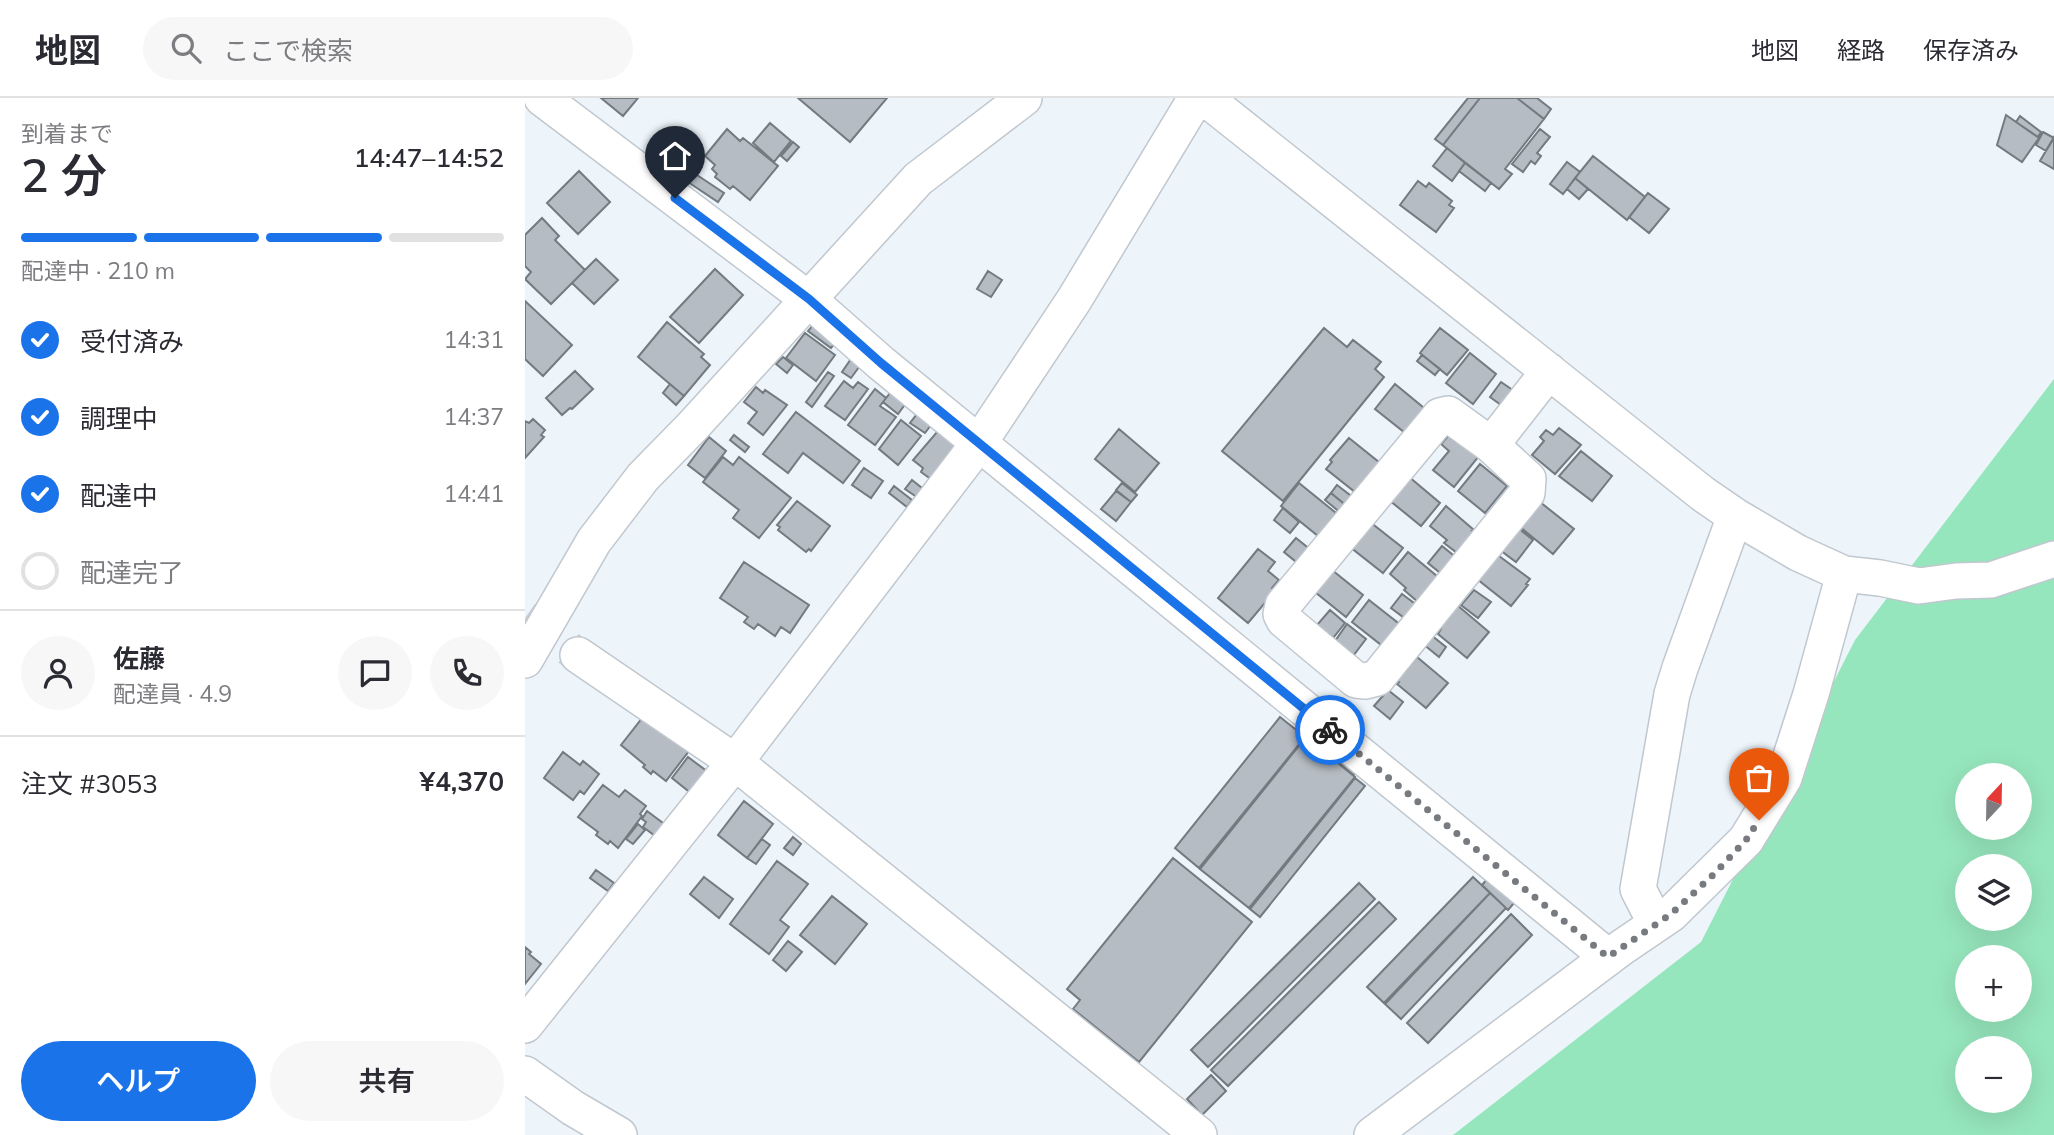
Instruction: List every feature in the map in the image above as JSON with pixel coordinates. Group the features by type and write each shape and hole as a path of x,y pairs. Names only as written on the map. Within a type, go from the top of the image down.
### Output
{"street":[{"path":"542,98 809,299 881,363 1608,957"},
{"path":"525,660 594,541 643,477 918,180 1024,98"},
{"path":"525,1025 735,762 979,443 1074,300 1196,98"},
{"path":"1205,98 1703,494 1798,553 1844,574 1919,586 1991,580 2054,559"},
{"path":"1491,445 1549,371"},
{"path":"1448,414 1491,445 1528,479 1527,493 1377,678 1356,680 1284,620 1281,614 1283,605 1440,416 1448,414"},
{"path":"1656,924 1638,889 1672,694 1735,516"},
{"path":"1372,1135 1608,957 1671,914 1746,840 1784,778 1811,694 1844,574"},
{"path":"578,655 735,762 1199,1135"},
{"path":"525,1074 573,1108 619,1135"}],"green space":[{"path":"2054,379 2054,1135 1453,1135 1701,942 1855,640"}],"building":[{"path":"601,98 638,98 623,116"},
{"path":"798,98 887,98 850,142"},
{"path":"1468,98 1480,98 1443,145 1435,139"},
{"path":"1480,98 1517,98 1544,119 1505,169 1512,174 1499,189 1443,145"},
{"path":"1517,98 1537,98 1551,109 1544,119"},
{"path":"2006,115 2039,138 2022,162 1997,145"},
{"path":"2020,116 2041,132 2038,137 2016,122"},
{"path":"770,123 791,141 774,162 753,143"},
{"path":"727,129 740,141 743,138 778,166 750,200 733,186 730,189 715,177 717,174 712,169 715,165 705,156"},
{"path":"1540,129 1550,137 1537,153 1541,156 1535,164 1531,161 1523,172 1512,164"},
{"path":"2043,132 2054,138 2046,151 2036,145"},
{"path":"2054,137 2054,169 2040,161"},
{"path":"793,142 799,147 787,161 781,156"},
{"path":"1447,148 1465,163 1452,181 1433,166"},
{"path":"1593,156 1645,197 1627,220 1575,178"},
{"path":"1567,162 1580,172 1563,194 1550,184"},
{"path":"1465,163 1491,183 1485,191 1459,171"},
{"path":"688,169 724,193 718,202 682,178"},
{"path":"579,171 610,202 578,234 547,203"},
{"path":"1575,178 1588,189 1579,199 1567,189"},
{"path":"1418,181 1426,187 1429,183 1452,201 1449,205 1454,208 1436,232 1400,205"},
{"path":"1648,193 1669,209 1649,233 1629,217"},
{"path":"542,218 559,236 555,240 585,270 551,304 525,279 531,272 525,266 525,235"},
{"path":"596,259 618,280 594,304 572,283"},
{"path":"715,269 743,295 699,343 670,317"},
{"path":"988,271 1002,280 991,297 977,289"},
{"path":"525,301 572,345 543,376 525,359"},
{"path":"667,322 704,354 701,357 710,365 684,396 638,357"},
{"path":"813,325 837,340 831,348 808,331"},
{"path":"1324,328 1347,347 1353,340 1381,362 1375,369 1384,377 1283,501 1222,451"},
{"path":"1440,328 1468,350 1447,375 1420,353"},
{"path":"805,333 835,355 816,381 786,358"},
{"path":"1470,353 1496,374 1473,404 1446,383"},
{"path":"1422,355 1440,369 1435,375 1417,361"},
{"path":"853,356 862,363 851,378 842,372"},
{"path":"783,357 793,365 787,373 776,364"},
{"path":"575,371 593,389 562,415 546,398"},
{"path":"828,372 834,376 812,407 806,402"},
{"path":"844,381 853,388 858,382 868,389 845,420 825,406"},
{"path":"1501,382 1517,393 1505,408 1490,397"},
{"path":"670,384 684,396 676,405 663,393"},
{"path":"1395,384 1424,408 1404,432 1375,409"},
{"path":"756,387 787,405 763,435 748,423 757,412 744,402"},
{"path":"894,388 909,399 898,414 883,402"},
{"path":"875,389 886,398 880,406 896,417 875,445 848,425"},
{"path":"920,410 934,421 925,433 910,423"},
{"path":"796,412 860,461 843,483 803,453 788,473 763,454"},
{"path":"533,419 545,430 541,435 544,437 525,458 525,421 529,423"},
{"path":"901,420 921,436 898,465 879,449"},
{"path":"1559,428 1581,445 1555,474 1532,455 1544,441 1540,437 1546,430 1553,435"},
{"path":"1119,429 1159,463 1135,492 1095,459"},
{"path":"937,432 959,446 932,480 921,472 923,468 913,460"},
{"path":"734,435 749,447 745,452 730,440"},
{"path":"1448,436 1479,456 1454,487 1433,470 1449,451 1441,444"},
{"path":"709,437 726,451 705,478 688,465"},
{"path":"1349,438 1380,463 1355,492 1326,469 1332,462 1330,460"},
{"path":"1581,451 1612,476 1592,501 1559,476"},
{"path":"723,457 733,465 739,457 791,498 759,538 733,518 739,510 703,482"},
{"path":"1480,464 1507,486 1485,513 1458,491"},
{"path":"864,468 883,481 871,498 852,485"},
{"path":"1408,476 1440,503 1421,526 1389,500"},
{"path":"912,480 927,492 921,500 905,489"},
{"path":"1122,483 1137,495 1131,502 1116,490"},
{"path":"1299,483 1336,513 1318,536 1281,506"},
{"path":"1337,485 1355,499 1348,507 1331,493"},
{"path":"894,486 912,500 907,507 889,493"},
{"path":"1116,491 1131,502 1116,521 1101,509"},
{"path":"1331,493 1348,507 1342,514 1325,500"},
{"path":"797,501 830,526 811,551 809,549 806,552 778,530 780,527 777,525"},
{"path":"1540,502 1574,529 1553,554 1520,527"},
{"path":"1446,506 1477,535 1461,556 1444,543 1447,540 1430,526"},
{"path":"1283,508 1299,522 1290,533 1274,520"},
{"path":"1370,522 1403,548 1383,573 1350,547"},
{"path":"1518,528 1533,540 1516,562 1500,550"},
{"path":"1296,538 1312,551 1300,565 1284,552"},
{"path":"1442,546 1458,559 1444,576 1428,563"},
{"path":"1258,549 1275,562 1268,571 1279,580 1272,588 1275,591 1248,623 1218,598"},
{"path":"1408,552 1438,577 1418,602 1390,574"},
{"path":"1499,556 1530,579 1511,606 1477,579 1494,558"},
{"path":"744,562 809,605 790,633 781,627 775,636 758,624 754,629 744,622 748,617 720,598"},
{"path":"1332,570 1363,595 1346,617 1315,592"},
{"path":"1474,590 1491,602 1478,618 1461,605"},
{"path":"1402,594 1418,606 1407,620 1391,608"},
{"path":"1369,600 1402,626 1385,648 1352,622"},
{"path":"1457,605 1489,632 1467,658 1438,634 1441,629 1439,627"},
{"path":"1330,610 1345,623 1333,638 1317,625"},
{"path":"1347,624 1366,639 1353,656 1335,641"},
{"path":"1431,635 1446,647 1439,657 1423,644"},
{"path":"1417,657 1448,683 1426,708 1397,684"},
{"path":"1388,690 1403,702 1390,719 1374,706"},
{"path":"643,717 689,751 666,781 653,771 651,774 643,767 645,765 621,745"},
{"path":"1280,717 1305,737 1199,868 1175,848"},
{"path":"1308,720 1362,765 1354,775 1299,730"},
{"path":"1306,737 1355,777 1249,908 1200,869"},
{"path":"563,752 580,765 583,761 599,774 584,794 580,791 573,800 544,778"},
{"path":"688,757 708,772 692,794 672,778"},
{"path":"1355,778 1365,786 1260,917 1250,909"},
{"path":"603,785 619,797 625,790 646,806 640,814 642,816 618,848 596,835 598,832 578,817"},
{"path":"744,801 773,824 747,858 718,835"},
{"path":"647,811 667,826 658,838 643,827 646,822 642,819"},
{"path":"638,824 645,830 633,844 626,839"},
{"path":"793,837 801,844 793,855 784,848"},
{"path":"762,839 770,845 756,864 747,858"},
{"path":"1173,858 1252,922 1139,1062 1073,1009 1080,1000 1067,989"},
{"path":"777,861 808,884 780,920 789,927 769,954 730,924"},
{"path":"596,870 614,883 608,891 590,878"},
{"path":"704,877 733,899 719,918 690,894"},
{"path":"1473,877 1490,893 1384,1003 1367,987"},
{"path":"1488,878 1514,903 1508,910 1482,885"},
{"path":"1359,883 1375,899 1208,1067 1191,1050"},
{"path":"1490,893 1506,908 1401,1019 1385,1004"},
{"path":"832,896 867,924 835,964 800,935"},
{"path":"1379,902 1396,919 1228,1086 1211,1070"},
{"path":"1511,914 1532,935 1428,1043 1407,1023"},
{"path":"788,941 802,952 786,971 773,960"},
{"path":"525,947 541,964 525,984"},
{"path":"1211,1075 1226,1091 1202,1115 1187,1099"}],"tunnel":[{"path":"525,618 578,655"}],"way so far":[{"path":"1330,730 1608,957 1671,914 1746,840 1759,820"}],"route":[{"path":"675,198 809,299 881,363 1330,730"}]}
